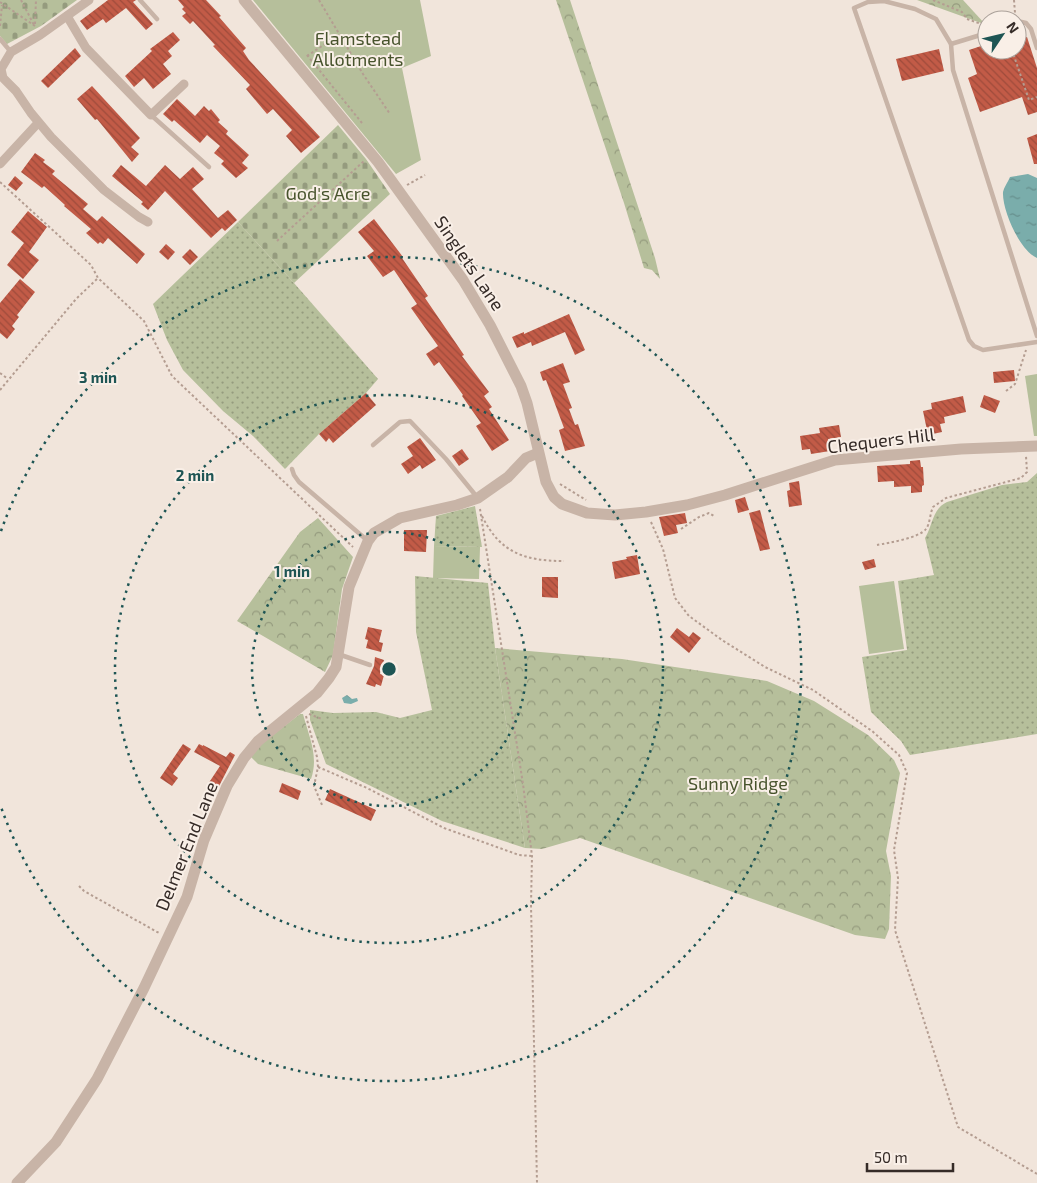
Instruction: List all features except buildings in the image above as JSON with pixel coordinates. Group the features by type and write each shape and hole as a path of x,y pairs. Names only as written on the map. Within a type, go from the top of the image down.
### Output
{"street":[{"path":"89,0 40,36 11,52 1,69 3,78 16,91 38,123 104,190 138,217 148,222"},
{"name":"Singlets Lane","path":"244,0 378,162 463,280 510,362 524,395 538,453 550,489 562,504 587,514 615,515 646,512"},
{"path":"67,16 86,48 151,114 184,84"},
{"path":"0,164 38,123"},
{"name":"Chequers Hill","path":"646,512 687,505 725,495 835,460 961,449 1031,446"},
{"name":"Delmer End Lane","path":"17,1183 56,1142 96,1079 144,988 187,897 204,840 227,786 244,758 258,741 317,693 336,667 349,587 368,541 379,529 400,518 457,505 478,498 508,477 526,458 538,453"}],"lane":[{"path":"140,0 157,19"},
{"path":"1037,336 953,70 951,44 936,20 915,9 884,1 868,2 854,8 969,340 974,346 983,350 1037,342"},
{"path":"1027,24 1031,29 1037,48"},
{"path":"951,44 977,36"},
{"path":"0,39 11,52"},
{"path":"151,114 209,168"},
{"path":"373,445 400,422 410,421 446,459 478,498"},
{"path":"292,469 299,482 368,541"},
{"path":"338,654 370,665"}],"path":[{"path":"21,0 34,26"},
{"path":"34,26 36,0"},
{"path":"320,0 362,74 390,114"},
{"path":"933,0 962,12 967,19 977,22"},
{"path":"1,4 34,26"},
{"path":"0,26 1,4"},
{"path":"296,62 340,34"},
{"path":"307,55 363,124"},
{"path":"1015,60 1029,100 1037,97"},
{"path":"277,240 366,159"},
{"path":"399,191 413,180 424,175"},
{"path":"0,182 91,265 98,278 144,321 172,376 353,547 360,557"},
{"path":"0,390 76,299 98,278"},
{"path":"1006,391 1018,379 1027,343"},
{"path":"0,373 8,379"},
{"path":"877,545 923,532 926,529 933,507 946,498 1021,478 1026,475 1031,446"},
{"path":"560,484 587,501"},
{"path":"646,512 663,549 675,598 689,616 722,640 765,666 813,690 872,731 899,755 907,773 894,850 898,878 895,930 958,1127 1037,1174"},
{"path":"681,529 699,517 710,513 714,516"},
{"path":"537,1183 531,905 532,856 524,784 481,514 495,539 504,546 544,561 564,560"},
{"path":"322,720 305,712 317,757 318,767 314,786 322,805"},
{"path":"318,767 367,788 444,828 520,855 532,856"},
{"path":"79,886 84,891 167,938"}],"green space":[{"path":"0,0 77,0 41,26 7,44 0,36"},
{"name":"Flamstead Allotments","path":"253,0 420,0 431,56 402,68 421,160 396,174"},
{"path":"556,0 570,0 655,258 660,279 652,270 644,268"},
{"path":"917,0 963,0 977,15 977,22"},
{"name":"God's Acre","path":"338,125 366,159 390,194 294,283 238,222"},
{"path":"238,222 378,379 366,393 319,434 285,469 253,436 223,411 183,370 167,340 153,304"},
{"path":"1037,374 1037,436 1034,436 1025,376"},
{"path":"1037,473 1037,734 910,755 901,741 871,712 862,657 907,650 898,581 934,575 925,538 938,509 947,502 1002,485 1027,482"},
{"path":"475,506 482,547 434,546 436,516"},
{"path":"318,518 353,557 342,589 333,655 325,672 237,621 300,532"},
{"path":"434,546 480,547 479,579 433,578"},
{"path":"415,576 488,583 495,648 525,848 442,821 326,764 310,720 310,710 333,713 376,712 400,718 432,710 416,632"},
{"path":"894,581 904,649 869,654 859,586"},
{"name":"Sunny Ridge","path":"495,648 622,659 767,681 814,701 868,735 894,760 900,773 886,851 891,876 889,929 885,939 855,935 580,838 542,849 525,848"},
{"path":"300,714 303,714 314,754 311,779 258,764 250,756 261,744"}],"water":[{"path":"1028,174 1037,178 1037,258 1024,247 1013,229 1003,200 1003,192 1010,177"},
{"path":"347,695 352,699 357,698 358,701 351,704 344,703 342,698"}]}
